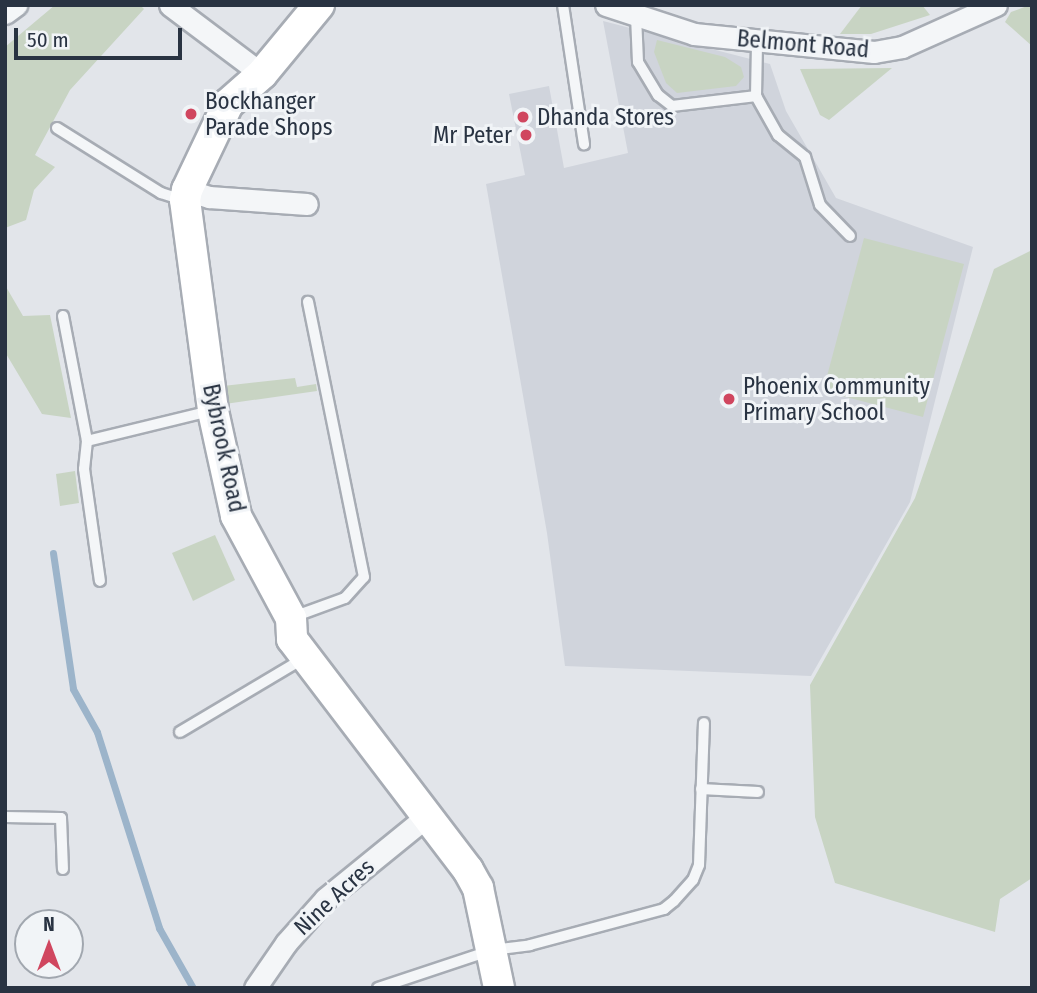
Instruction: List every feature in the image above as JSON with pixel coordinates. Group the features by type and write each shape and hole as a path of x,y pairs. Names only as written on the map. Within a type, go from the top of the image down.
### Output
{"street":[{"path":"5,13 16,5"},
{"path":"170,5 262,74"},
{"path":"307,204 186,195 228,104 262,74 319,5"},
{"name":"Belmont Road","path":"606,5 631,11 694,34 845,52 894,50 996,5"},
{"name":"Bybrook Road","path":"186,195 213,411 236,516 291,618 292,639 304,658 478,888 499,988"},
{"name":"Nine Acres","path":"255,988 286,943 326,899 426,817"}],"lane":[{"path":"563,5 584,144"},
{"path":"631,11 638,62 659,95 672,106 756,96"},
{"path":"757,42 756,96 778,135 805,157 820,205 850,236"},
{"path":"57,128 161,192 186,195"},
{"path":"291,618 345,598 364,577 308,302"},
{"path":"64,316 87,441 84,469 100,581"},
{"path":"87,441 213,411"},
{"path":"180,732 304,658"},
{"path":"378,988 492,950 664,909 674,901 693,880 699,865 704,723"},
{"path":"701,789 758,792"},
{"path":"5,817 61,818 64,869"}],"shaded area":[{"name":"Phoenix Community Primary School","path":"603,21 770,64 786,111 836,198 973,247 910,502 811,676 565,666 547,533 486,184 525,175 509,94 549,86 564,168 628,153"}],"green space":[{"path":"55,5 140,5 144,9 70,90 35,155 55,167 34,190 26,220 5,228 5,47"},
{"path":"862,5 922,5 930,15 871,34 840,34"},
{"path":"1027,6 1032,7 1032,46 1005,22 1011,12"},
{"path":"657,40 725,57 741,67 744,77 736,86 677,93 666,83 654,52"},
{"path":"892,68 829,120 820,115 800,69"},
{"path":"864,238 964,264 923,417 823,391"},
{"path":"1032,250 1032,878 1000,899 995,932 835,883 815,817 810,685 915,498 994,269"},
{"path":"5,285 23,316 50,315 71,418 42,414 5,352"},
{"path":"295,378 297,387 316,384 317,391 225,404 223,386"},
{"path":"75,471 79,503 60,506 56,474"},
{"path":"215,535 235,580 193,601 172,553"}],"waterway":[{"path":"53,553 73,689 97,732 159,928 193,988"}],"place":[{"name":"Bockhanger Parade Shops","path":"191,114"},
{"name":"Dhanda Stores","path":"523,117"},
{"name":"Mr Peter","path":"526,135"},
{"name":"Phoenix Community Primary School","path":"729,399"}]}
